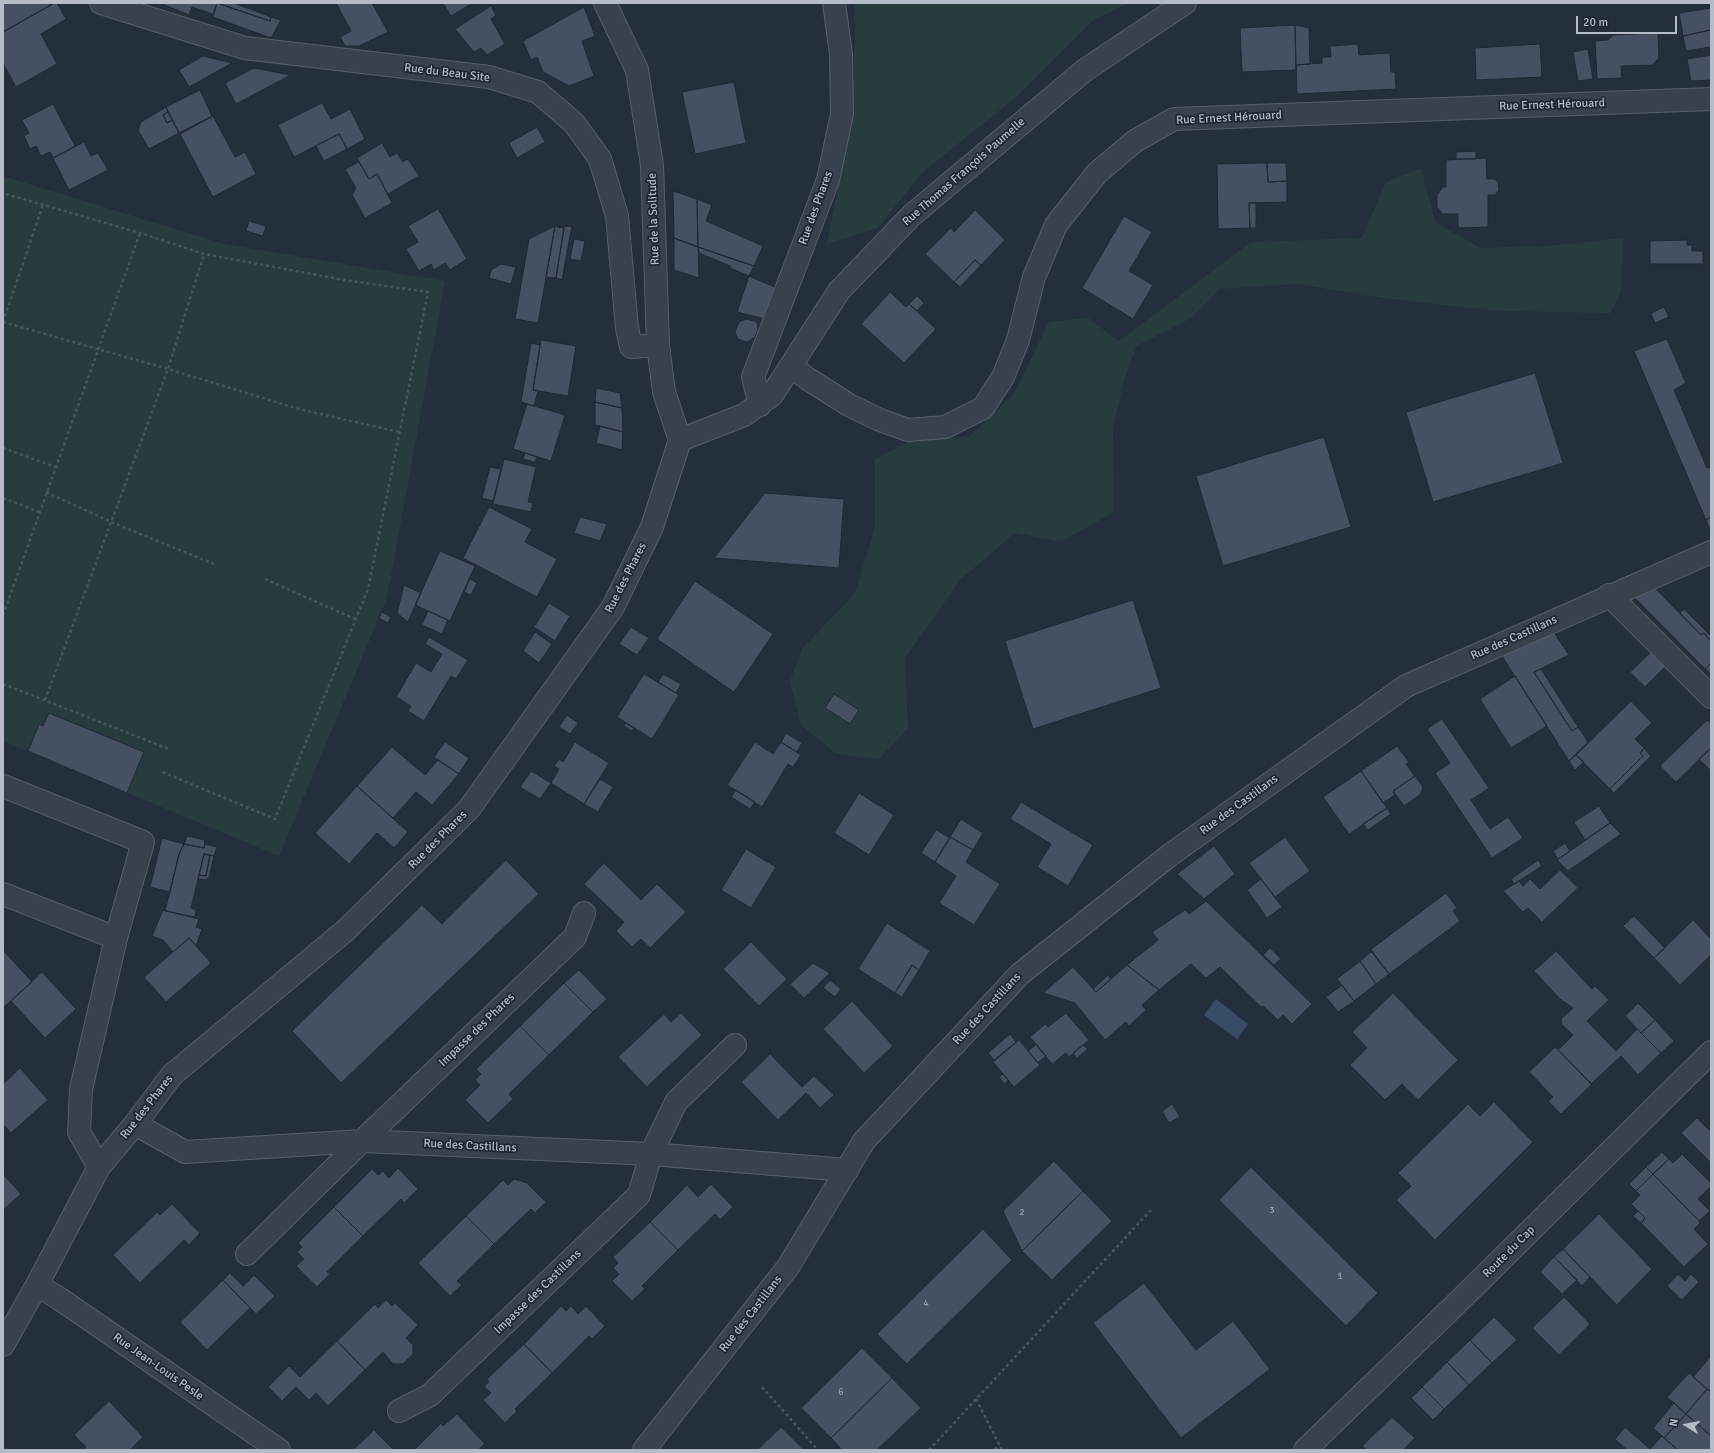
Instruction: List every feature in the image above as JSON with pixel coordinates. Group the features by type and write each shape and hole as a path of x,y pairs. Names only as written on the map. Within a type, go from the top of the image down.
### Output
{"street":[{"name":"Rue du Beau Site","path":"101,3 245,48 488,77 538,92 574,123 600,158 616,216 627,328 631,346 658,345"},
{"name":"Rue de la Solitude","path":"605,3 637,70 652,165 658,345 664,392 680,440"},
{"name":"Rue des Phares","path":"760,405 753,377 828,180 842,114 841,54 834,3"},
{"name":"Rue Thomas François Paumelle","path":"680,440 744,415 772,395 839,291 912,215 1085,70 1185,3"},
{"name":"Rue Ernest Hérouard","path":"791,366 808,380 849,405 880,420 908,430 945,427 983,408 1003,377 1018,340 1034,276 1056,225 1097,173 1135,141 1174,119 1711,99"},
{"name":"Rue des Phares","path":"3,1345 37,1286 99,1167 135,1124 172,1075 346,930 469,809 613,607 652,527 680,440"},
{"name":"Rue des Castillans","path":"644,1450 788,1267 864,1140 1020,974 1170,855 1406,686 1609,595 1711,552"},
{"path":"1609,595 1711,697"},
{"path":"3,786 143,842 116,938 81,1089 79,1132 99,1167"},
{"path":"3,894 116,938"},
{"name":"Impasse des Phares","path":"362,1141 574,937 584,913"},
{"path":"651,1154 676,1102 735,1045"},
{"name":"Route du Cap","path":"1306,1450 1711,1052"},
{"name":"Rue des Castillans","path":"135,1124 185,1152 362,1141 651,1154 847,1170"},
{"path":"246,1254 362,1141"},
{"name":"Impasse des Castillans","path":"399,1411 430,1395 639,1195 651,1154"},
{"name":"Rue Jean-Louis Pesle","path":"37,1286 60,1299 279,1450"}],"path":[{"path":"6,194 140,233 204,254 344,280 428,292 368,589 276,819 160,771"},
{"path":"44,205 3,322 299,409 399,432"},
{"path":"3,615 140,233"},
{"path":"46,700 168,370 204,254"},
{"path":"3,448 55,467"},
{"path":"46,492 111,522 214,564"},
{"path":"3,498 39,512"},
{"path":"265,579 355,619"},
{"path":"3,684 169,749"},
{"path":"929,1450 1151,1210"},
{"path":"762,1387 818,1450"},
{"path":"976,1399 1002,1450"},
{"path":"995,1450 999,1444"}],"green space":[{"path":"855,3 1129,3 1092,21 1015,98 923,172 878,228 827,244 853,109"},
{"path":"1421,168 1435,222 1480,248 1548,246 1623,238 1621,290 1611,313 1497,311 1385,298 1296,284 1220,289 1191,318 1137,346 1124,380 1113,429 1114,512 1061,542 1015,533 961,579 905,658 908,728 878,760 835,753 801,725 790,681 802,649 855,593 875,527 875,459 913,439 969,437 1014,394 1049,322 1088,318 1119,341 1251,242 1362,238 1386,182"},
{"path":"3,176 224,244 445,281 387,598 279,856 3,741"}],"water":[{"path":"1216,999 1248,1024 1237,1039 1204,1015"}],"building":[{"path":"3,3 47,3 51,5 3,32"},
{"path":"54,3 57,3 66,19 41,34 57,64 16,87 3,63 3,32"},
{"path":"160,3 217,3 213,14 192,7 189,15"},
{"path":"217,3 234,3 271,17 270,21"},
{"path":"217,3 270,21 271,17 281,20 271,38 213,17"},
{"path":"336,3 372,3 388,32 359,46 345,46 340,37 351,31"},
{"path":"443,3 473,3 451,16"},
{"path":"491,6 496,15 491,19 505,44 487,55 481,48 474,52 455,29"},
{"path":"584,7 595,36 582,41 594,76 569,86 543,72 537,57 531,60 523,41"},
{"path":"1711,8 1711,30 1683,36 1679,13"},
{"path":"1295,25 1309,28 1310,64 1296,65"},
{"path":"1295,25 1296,70 1242,72 1240,28"},
{"path":"1711,30 1711,47 1686,51 1683,36"},
{"path":"1658,33 1659,58 1652,65 1621,66 1622,78 1597,79 1595,41 1608,40 1613,35"},
{"path":"1358,44 1359,55 1390,53 1391,72 1395,72 1396,89 1297,94 1296,65 1322,63 1322,57 1331,57 1330,46"},
{"path":"1540,44 1542,77 1476,80 1475,48"},
{"path":"1588,49 1593,79 1578,81 1573,52"},
{"path":"1711,55 1711,80 1691,81 1687,59"},
{"path":"203,56 232,63 189,87 179,70"},
{"path":"254,68 291,75 236,104 225,83"},
{"path":"734,82 746,143 695,154 682,92"},
{"path":"200,90 212,116 179,133 166,107"},
{"path":"322,103 331,119 350,109 365,139 347,149 339,134 294,157 278,125"},
{"path":"53,104 75,146 53,158 50,152 41,156 36,146 30,149 24,136 29,133 22,120"},
{"path":"166,107 168,112 163,115 167,123 172,120 179,133 149,149 138,130 141,122"},
{"path":"168,112 172,120 167,123 163,115"},
{"path":"213,116 235,157 245,152 256,174 213,197 180,134"},
{"path":"537,127 545,142 517,158 509,143"},
{"path":"339,134 347,149 324,161 316,146"},
{"path":"84,142 91,156 98,153 108,170 69,190 53,158"},
{"path":"382,143 390,157 397,153 403,162 408,159 419,176 388,194 377,174 369,179 357,158"},
{"path":"1476,151 1476,159 1456,159 1456,152"},
{"path":"1486,158 1487,179 1494,179 1498,182 1499,190 1495,195 1488,195 1488,227 1458,228 1458,214 1443,214 1437,207 1437,195 1443,187 1446,187 1446,160"},
{"path":"359,162 369,179 377,174 392,203 365,218 352,195 356,188 345,169"},
{"path":"1267,163 1286,163 1287,181 1268,182"},
{"path":"1267,163 1268,182 1287,181 1287,202 1249,203 1250,228 1218,229 1217,164"},
{"path":"673,191 697,199 698,247 674,238"},
{"path":"697,199 712,205 706,221 763,246 754,266 698,247"},
{"path":"1249,203 1256,203 1256,228 1250,228"},
{"path":"438,209 467,259 450,270 445,263 434,270 431,264 419,271 406,249 418,242 408,226"},
{"path":"975,210 1005,240 981,265 975,260 954,282 925,254 951,228 954,232"},
{"path":"1124,216 1152,232 1129,271 1153,285 1133,319 1082,288"},
{"path":"249,221 266,226 263,236 246,231"},
{"path":"555,226 564,228 556,278 546,277"},
{"path":"555,226 538,323 515,319 529,239"},
{"path":"572,226 562,280 556,278 564,228 558,227"},
{"path":"674,238 698,247 699,278 674,270"},
{"path":"574,239 585,241 581,261 570,259"},
{"path":"1687,240 1687,245 1692,245 1692,251 1703,251 1703,264 1650,264 1650,241"},
{"path":"698,247 754,266 749,276 699,253"},
{"path":"975,260 981,265 960,287 954,282"},
{"path":"501,264 516,267 511,284 489,278 491,270"},
{"path":"749,276 777,288 765,319 737,312"},
{"path":"890,292 906,307 909,304 936,329 904,363 861,324"},
{"path":"917,296 924,303 917,311 909,304"},
{"path":"1664,307 1669,317 1655,323 1651,313"},
{"path":"746,319 757,322 758,330 755,337 747,342 738,339 735,332 739,322"},
{"path":"1667,339 1686,383 1674,390 1707,468 1711,467 1711,517 1706,520 1634,351"},
{"path":"541,340 576,346 568,396 533,390"},
{"path":"531,343 540,345 533,390 538,391 534,406 521,402"},
{"path":"1535,373 1563,463 1433,502 1406,412"},
{"path":"596,388 620,393 622,408 595,402"},
{"path":"595,402 622,408 623,432 595,425"},
{"path":"527,404 565,415 551,461 513,449"},
{"path":"600,426 623,432 622,450 596,443"},
{"path":"1324,437 1351,527 1223,566 1196,476"},
{"path":"525,453 537,457 535,462 523,459"},
{"path":"504,459 536,467 528,502 533,503 531,512 493,504"},
{"path":"490,467 501,469 493,501 482,498"},
{"path":"765,493 844,499 839,568 714,558"},
{"path":"489,507 532,529 525,542 557,559 537,597 463,558"},
{"path":"580,517 607,524 600,541 574,533"},
{"path":"1711,517 1711,533 1706,520"},
{"path":"440,551 475,566 450,621 415,605"},
{"path":"470,579 477,583 471,595 464,592"},
{"path":"695,581 773,634 734,692 657,639"},
{"path":"404,585 421,593 408,622 397,613"},
{"path":"1653,586 1701,635 1704,633 1710,640 1711,639 1711,663 1705,669 1635,598 1636,594"},
{"path":"1133,600 1161,688 1033,729 1005,641"},
{"path":"549,603 570,616 555,641 534,627"},
{"path":"1684,609 1711,636 1710,640 1704,633 1701,635 1680,613"},
{"path":"428,611 448,620 442,634 422,625"},
{"path":"382,612 391,617 388,623 379,618"},
{"path":"631,627 649,638 637,655 619,644"},
{"path":"1553,631 1569,655 1534,672 1572,731 1578,727 1588,742 1569,761 1502,656"},
{"path":"535,632 552,644 539,663 523,651"},
{"path":"429,637 468,660 456,679 451,676 424,721 408,711 411,706 396,697 416,663 431,672 442,654 425,644"},
{"path":"1652,651 1667,665 1645,687 1630,672"},
{"path":"1711,663 1711,674 1705,669"},
{"path":"1541,669 1578,727 1572,731 1534,672"},
{"path":"644,674 679,695 652,739 617,717"},
{"path":"663,674 681,684 676,693 658,682"},
{"path":"1515,676 1547,726 1511,748 1480,699"},
{"path":"834,694 859,710 850,724 825,708"},
{"path":"1631,701 1652,723 1635,739 1644,748 1640,753 1643,756 1610,789 1576,755"},
{"path":"49,713 144,752 127,793 28,751 39,724 43,726"},
{"path":"567,715 578,723 570,734 559,727"},
{"path":"1442,719 1489,788 1471,800 1490,829 1508,817 1523,838 1492,858 1435,773 1450,763 1427,729"},
{"path":"1707,720 1711,723 1711,748 1676,782 1660,766"},
{"path":"625,723 634,728 632,731 624,726"},
{"path":"786,733 802,743 797,752 781,742"},
{"path":"445,742 469,758 459,774 434,757"},
{"path":"575,742 609,763 584,804 551,783 559,769 554,766 559,759 563,762"},
{"path":"755,742 773,754 781,742 801,755 793,767 788,764 762,807 727,785"},
{"path":"1397,746 1409,762 1406,764 1415,776 1393,791 1395,795 1383,803 1361,771"},
{"path":"392,747 425,775 438,760 459,774 432,805 416,792 393,818 357,786"},
{"path":"1644,748 1651,756 1614,793 1610,789 1643,756 1640,753"},
{"path":"1711,748 1711,771 1699,759"},
{"path":"1576,755 1584,762 1575,770 1569,761"},
{"path":"531,771 551,783 540,799 520,787"},
{"path":"1361,771 1387,808 1349,834 1323,797"},
{"path":"1415,776 1423,787 1421,794 1404,806 1393,791"},
{"path":"600,779 613,787 598,812 584,804"},
{"path":"357,786 408,832 394,848 377,833 349,864 315,833"},
{"path":"736,790 755,802 750,809 731,797"},
{"path":"859,793 894,815 869,855 834,833"},
{"path":"1021,802 1093,845 1068,886 1037,867 1051,844 1010,819"},
{"path":"1599,806 1610,823 1585,840 1574,822"},
{"path":"1387,808 1391,814 1368,830 1363,824"},
{"path":"961,819 983,833 973,850 950,837"},
{"path":"1610,823 1621,834 1568,871 1557,860"},
{"path":"936,830 950,838 935,862 921,853"},
{"path":"187,836 205,840 204,848 184,844"},
{"path":"950,837 973,850 966,862 1000,884 974,925 939,903 956,876 935,862"},
{"path":"1285,837 1310,871 1275,897 1249,863"},
{"path":"162,838 184,844 179,854 170,892 150,887"},
{"path":"1565,843 1570,851 1558,859 1553,851"},
{"path":"184,844 204,848 205,844 217,847 214,856 204,854 191,908 196,910 195,917 165,911 179,854"},
{"path":"1214,846 1235,874 1204,899 1177,874"},
{"path":"746,849 776,867 751,908 721,890"},
{"path":"204,854 210,855 206,876 199,875"},
{"path":"210,855 214,856 209,878 204,880 198,879 199,875 206,876"},
{"path":"506,860 539,894 341,1083 292,1031 422,905 442,924"},
{"path":"1538,860 1542,866 1514,884 1511,879"},
{"path":"604,863 641,900 657,884 686,912 650,948 641,939 632,947 616,931 624,922 584,884"},
{"path":"1560,870 1578,888 1542,922 1528,908 1523,912 1503,891 1519,881 1523,886 1530,879 1540,889"},
{"path":"1261,879 1282,907 1267,918 1247,890"},
{"path":"1446,893 1457,908 1453,911 1460,921 1389,974 1370,950"},
{"path":"1206,901 1312,1004 1292,1024 1283,1015 1278,1020 1263,1006 1261,1007 1220,967 1206,978 1191,964 1159,990 1127,965 1158,940 1152,932 1185,910 1189,914"},
{"path":"163,910 199,919 196,927 202,929 196,946 189,938 173,952 163,940 152,936"},
{"path":"1634,916 1665,948 1654,958 1623,926"},
{"path":"1693,920 1711,939 1711,955 1680,985 1654,958"},
{"path":"887,923 930,951 919,970 912,965 895,993 858,969"},
{"path":"189,938 211,963 166,1002 144,977"},
{"path":"751,942 787,979 759,1006 723,969"},
{"path":"1270,948 1281,959 1274,965 1263,955"},
{"path":"3,950 32,982 3,1008"},
{"path":"1372,951 1389,974 1376,984 1360,961"},
{"path":"1556,951 1592,989 1595,986 1609,1000 1587,1021 1616,1051 1637,1029 1661,1053 1638,1075 1621,1056 1591,1084 1558,1050 1573,1035 1562,1025 1561,1019 1573,1008 1560,999 1534,971"},
{"path":"1360,961 1376,984 1354,1001 1337,979"},
{"path":"813,963 830,973 804,998 790,984"},
{"path":"912,965 919,970 902,997 895,993"},
{"path":"1127,965 1159,990 1142,1005 1146,1010 1129,1026 1126,1022 1105,1040 1075,1003 1043,993 1073,967 1096,992"},
{"path":"579,970 607,999 593,1012 564,983"},
{"path":"42,972 76,1009 45,1038 11,1001"},
{"path":"1108,975 1111,979 1096,992 1093,989"},
{"path":"830,980 841,989 835,997 823,988"},
{"path":"564,983 593,1012 549,1055 520,1026"},
{"path":"1342,985 1354,1001 1338,1012 1326,997"},
{"path":"1393,993 1458,1060 1418,1100 1402,1084 1385,1100 1350,1065 1367,1048 1352,1032"},
{"path":"852,1001 893,1046 864,1073 823,1029"},
{"path":"1638,1003 1655,1020 1641,1033 1625,1016"},
{"path":"681,1013 702,1035 647,1087 618,1057 664,1014 671,1022"},
{"path":"1066,1013 1089,1040 1069,1057 1066,1053 1052,1064 1030,1037 1045,1024 1048,1027"},
{"path":"1655,1020 1674,1041 1661,1053 1641,1033"},
{"path":"520,1026 549,1055 509,1094 513,1099 488,1123 465,1100 480,1085 475,1080 481,1074 476,1069"},
{"path":"1010,1034 1016,1042 994,1060 988,1053"},
{"path":"1019,1040 1040,1065 1014,1087 993,1062"},
{"path":"1036,1044 1046,1056 1038,1063 1028,1051"},
{"path":"1083,1045 1088,1049 1077,1058 1073,1053"},
{"path":"1555,1047 1592,1084 1561,1114 1548,1101 1553,1097 1529,1072"},
{"path":"770,1054 802,1087 814,1076 834,1095 820,1108 806,1093 778,1120 741,1082"},
{"path":"20,1068 48,1100 11,1133 3,1124 3,1084"},
{"path":"1003,1074 1008,1080 1004,1084 999,1077"},
{"path":"1494,1102 1533,1142 1435,1240 1396,1200 1411,1186 1398,1173 1468,1104 1480,1116"},
{"path":"1172,1104 1180,1117 1169,1123 1162,1111"},
{"path":"1697,1118 1711,1132 1711,1163 1681,1133"},
{"path":"1662,1152 1669,1159 1653,1174 1646,1167"},
{"path":"1682,1154 1711,1183 1711,1186 1698,1199 1710,1211 1699,1221 1653,1174 1669,1159 1673,1163"},
{"path":"1054,1161 1083,1191 1022,1251 1003,1211"},
{"path":"1251,1167 1378,1293 1346,1326 1219,1200"},
{"path":"1646,1167 1653,1174 1636,1191 1629,1184"},
{"path":"398,1168 418,1189 404,1203 401,1199 363,1236 334,1207 372,1169 378,1175 383,1171 389,1178"},
{"path":"3,1174 21,1194 3,1210"},
{"path":"1653,1174 1699,1221 1700,1223 1694,1229 1708,1244 1684,1267 1641,1223 1645,1218 1631,1204 1640,1195 1636,1191"},
{"path":"514,1179 527,1183 546,1202 535,1213 531,1209 494,1244 466,1216 503,1180 508,1185"},
{"path":"711,1184 733,1207 720,1220 715,1214 678,1250 650,1222 687,1185 698,1197"},
{"path":"1083,1191 1112,1221 1052,1280 1022,1251"},
{"path":"172,1204 200,1233 189,1245 184,1240 140,1283 113,1255 157,1212 160,1215"},
{"path":"334,1207 363,1236 327,1272 330,1274 317,1287 296,1266 304,1259 297,1252 302,1247 298,1243"},
{"path":"1638,1211 1645,1218 1641,1223 1633,1216"},
{"path":"1599,1214 1652,1269 1617,1305 1563,1249"},
{"path":"466,1216 494,1244 457,1281 462,1285 450,1296 418,1263"},
{"path":"650,1222 678,1250 642,1286 645,1289 632,1301 612,1281 619,1274 613,1268 618,1263 613,1257"},
{"path":"983,1229 1012,1260 907,1364 877,1334"},
{"path":"1563,1249 1590,1277 1582,1286 1554,1257"},
{"path":"1554,1257 1577,1280 1562,1294 1540,1272"},
{"path":"230,1273 243,1286 254,1275 275,1296 256,1314 223,1280"},
{"path":"1678,1274 1685,1281 1691,1274 1699,1282 1682,1300 1667,1286"},
{"path":"223,1280 250,1308 207,1350 180,1322"},
{"path":"1144,1283 1196,1350 1233,1321 1270,1369 1181,1438 1093,1323"},
{"path":"1564,1297 1590,1324 1559,1355 1532,1328"},
{"path":"386,1300 392,1306 395,1303 418,1325 406,1338 413,1345 413,1354 403,1364 393,1364 383,1352 365,1370 337,1341 375,1304 378,1308"},
{"path":"561,1306 566,1311 571,1306 578,1314 586,1306 605,1326 592,1339 589,1336 552,1373 524,1344"},
{"path":"1494,1317 1517,1340 1492,1363 1470,1340"},
{"path":"1470,1340 1492,1363 1469,1385 1447,1362"},
{"path":"337,1341 365,1370 328,1406 316,1393 309,1400 296,1387 282,1401 268,1387 289,1366 300,1377"},
{"path":"524,1344 552,1373 515,1409 517,1411 505,1423 483,1400 491,1393 484,1386 489,1382 487,1379"},
{"path":"862,1348 892,1378 831,1438 801,1408"},
{"path":"1711,1356 1711,1392 1693,1377"},
{"path":"1447,1362 1469,1385 1444,1409 1422,1387"},
{"path":"1689,1373 1707,1389 1686,1414 1667,1397"},
{"path":"892,1378 921,1408 877,1450 842,1450 831,1438"},
{"path":"1422,1387 1444,1409 1433,1420 1411,1398"},
{"path":"1707,1389 1711,1392 1711,1436 1686,1414"},
{"path":"109,1401 143,1437 130,1450 83,1450 86,1447 74,1435"},
{"path":"1674,1403 1686,1414 1664,1438 1653,1428"},
{"path":"457,1414 485,1444 478,1450 414,1450 441,1423 443,1426"},
{"path":"1686,1414 1711,1436 1711,1450 1678,1450 1664,1438"},
{"path":"1392,1417 1415,1438 1403,1450 1367,1450 1362,1446"},
{"path":"781,1427 804,1450 757,1450"},
{"path":"1625,1427 1650,1449 1662,1436 1678,1450 1627,1450 1615,1439"},
{"path":"374,1430 394,1450 353,1450"}]}
